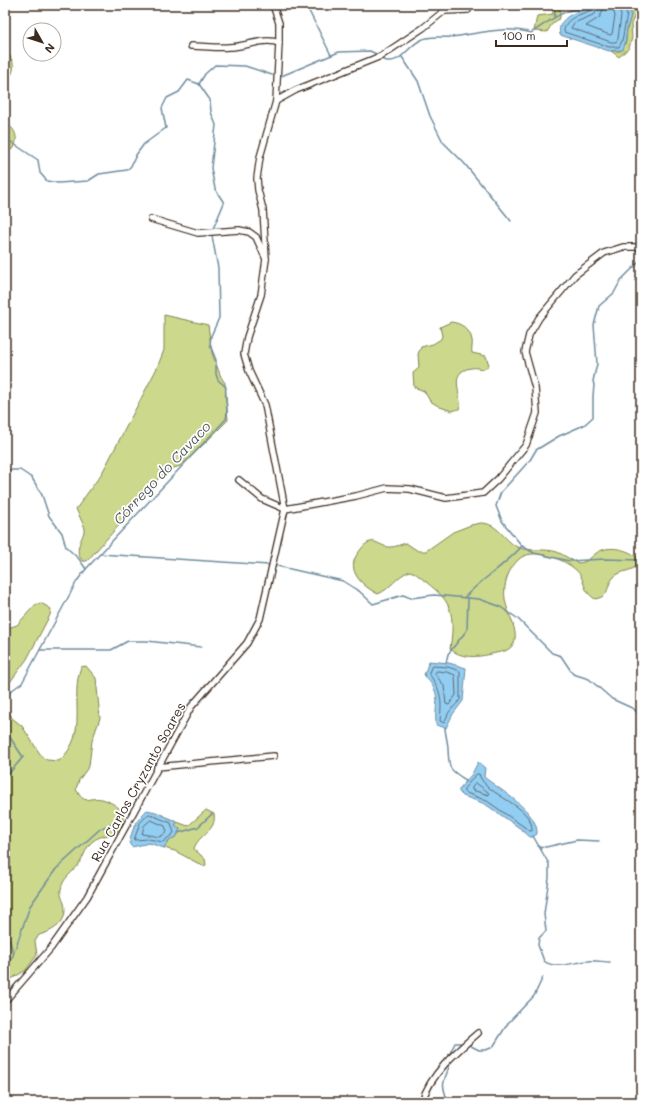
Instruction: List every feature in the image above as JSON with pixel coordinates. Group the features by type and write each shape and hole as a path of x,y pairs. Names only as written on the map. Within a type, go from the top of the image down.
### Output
{"street":[{"name":"Rua Carlos Cryzanto Soares","path":"5,1000 51,948 87,897 191,707 247,643 255,632 260,620 285,509 265,405 249,371 244,354 247,337 261,294 266,259 263,210 258,190 257,178 260,157 276,101 279,23 273,5"},
{"path":"276,101 296,90 380,56 428,25 444,12 468,10"},
{"path":"191,46 246,46 265,41 279,43"},
{"path":"151,219 198,233 239,230 249,232 256,236 266,259"},
{"path":"239,480 262,499 285,509 356,496 387,488 410,489 446,498 482,493 498,479 526,445 537,413 535,388 525,352 529,335 539,318 575,275 604,254 623,247 641,247"},
{"path":"157,767 274,756"},
{"path":"422,1102 431,1082 458,1050 478,1033"}],"green space":[{"path":"552,5 560,5 560,18 552,24 547,32 534,31 537,16 553,14"},
{"path":"625,5 637,5 637,11 631,24 632,38 629,48 619,57 611,51 621,51 626,42 627,29 631,15 629,8"},
{"path":"5,49 12,61 13,69 5,88"},
{"path":"5,123 14,130 16,140 14,148 5,153"},
{"path":"164,315 208,325 212,353 221,377 225,383 228,420 192,456 180,466 168,470 155,482 87,561 83,561 78,553 78,549 85,528 76,509 102,473 157,368 164,350"},
{"path":"451,322 462,325 467,330 472,340 472,353 486,356 489,365 484,369 471,368 464,370 459,374 458,385 460,404 459,409 452,411 440,407 430,401 424,391 414,387 413,373 419,368 418,354 421,347 433,344 441,339 442,336 440,327"},
{"path":"481,523 492,526 517,547 557,552 579,563 586,561 605,549 617,549 633,554 637,557 636,567 615,576 606,594 595,599 586,589 580,574 565,562 540,554 524,556 511,568 505,588 506,605 514,628 515,641 511,647 505,651 483,656 463,655 450,649 452,621 447,604 435,589 415,573 410,571 405,573 387,589 378,594 366,587 354,571 354,559 362,548 368,543 375,542 388,547 395,547 406,543 418,551 426,551 453,532"},
{"path":"41,603 51,609 50,615 27,659 5,689 5,629 17,625 35,605"},
{"path":"86,666 96,678 100,718 92,741 89,766 79,780 76,789 84,799 102,799 122,810 124,812 122,825 116,834 98,838 89,846 77,867 66,878 62,885 61,896 65,910 59,925 50,931 39,935 35,941 37,955 26,970 5,983 5,703 12,718 22,726 42,757 47,760 59,761 68,750 74,739 77,716 78,679 81,667"},
{"path":"206,810 214,814 213,825 199,840 194,849 205,859 206,865 203,866 175,851 164,848 168,841 177,836 180,829 175,826 177,822 188,826"}],"water":[{"path":"616,4 626,6 630,9 631,15 623,50 609,51 560,35 560,28 565,18 595,5"},
{"path":"429,661 449,663 466,668 463,701 453,714 446,728 436,725 436,694 430,682 424,675"},
{"path":"478,762 485,768 484,777 517,802 532,818 536,826 537,834 530,837 485,804 463,796 459,792 459,789 472,774"},
{"path":"147,810 156,812 177,822 175,826 180,829 177,836 168,841 164,848 149,843 132,847 130,845 131,835 135,826 140,817"}],"waterway":[{"name":"Córrego do Cavaco","path":"306,5 331,55"},
{"path":"553,5 555,13 554,17"},
{"path":"383,60 389,61 399,58 416,43 425,38 451,37 501,30 531,33 563,13 576,10 581,11"},
{"name":"Córrego do Cavaco","path":"279,77 339,52 370,51 376,54"},
{"path":"402,57 418,81 430,116 443,142 464,163 511,221"},
{"path":"5,60 5,75"},
{"name":"Córrego do Cavaco","path":"199,84 205,74 215,65 245,66 272,75"},
{"path":"5,138 38,160 40,173 47,181 58,183 88,181 99,174 127,170 144,144 166,128 162,108 167,98 179,92 188,80 199,84 210,100 211,112 216,125 211,168 215,189 224,203 213,229"},
{"name":"Córrego do Cavaco","path":"5,695 22,683 77,581 86,569 226,419 226,387 218,380 216,374 216,360 210,345 211,336 219,318 218,268 212,236"},
{"path":"641,260 621,280 614,293 599,306 594,325 597,364 593,381 593,417 584,425 559,436 536,450 530,460 501,492 496,506 502,521 522,546 534,553 569,561 605,559 641,560"},
{"path":"5,470 20,470 32,478 42,495 49,516 62,533 66,547 79,559 86,569"},
{"path":"464,598 522,546"},
{"path":"100,554 269,565"},
{"path":"277,566 343,581 359,591 373,604 403,595 411,598 434,595 479,599 499,606 517,618 552,653 561,656 573,674 589,679 612,699 634,709 641,717"},
{"path":"446,663 448,654 467,630 468,598"},
{"path":"40,650 111,650 128,641 147,641 201,647"},
{"path":"445,727 451,769 467,781"},
{"name":"Córrego do Cavaco","path":"5,730 23,757 5,778"},
{"path":"178,833 198,827 212,814"},
{"path":"5,965 12,958 30,906 56,869 100,829 111,824 124,823"},
{"path":"533,836 549,864 549,878 544,914 546,931 539,938 538,945 544,961 554,965 591,961 610,962"},
{"path":"538,846 546,847 577,840 599,841"},
{"name":"Córrego do Cavaco","path":"5,925 13,952"},
{"path":"469,1045 479,1050 486,1050 493,1047 508,1023 534,996 543,977"},
{"path":"449,1055 455,1043 461,1043"},
{"path":"448,1102 444,1090 444,1082 450,1064"}]}
